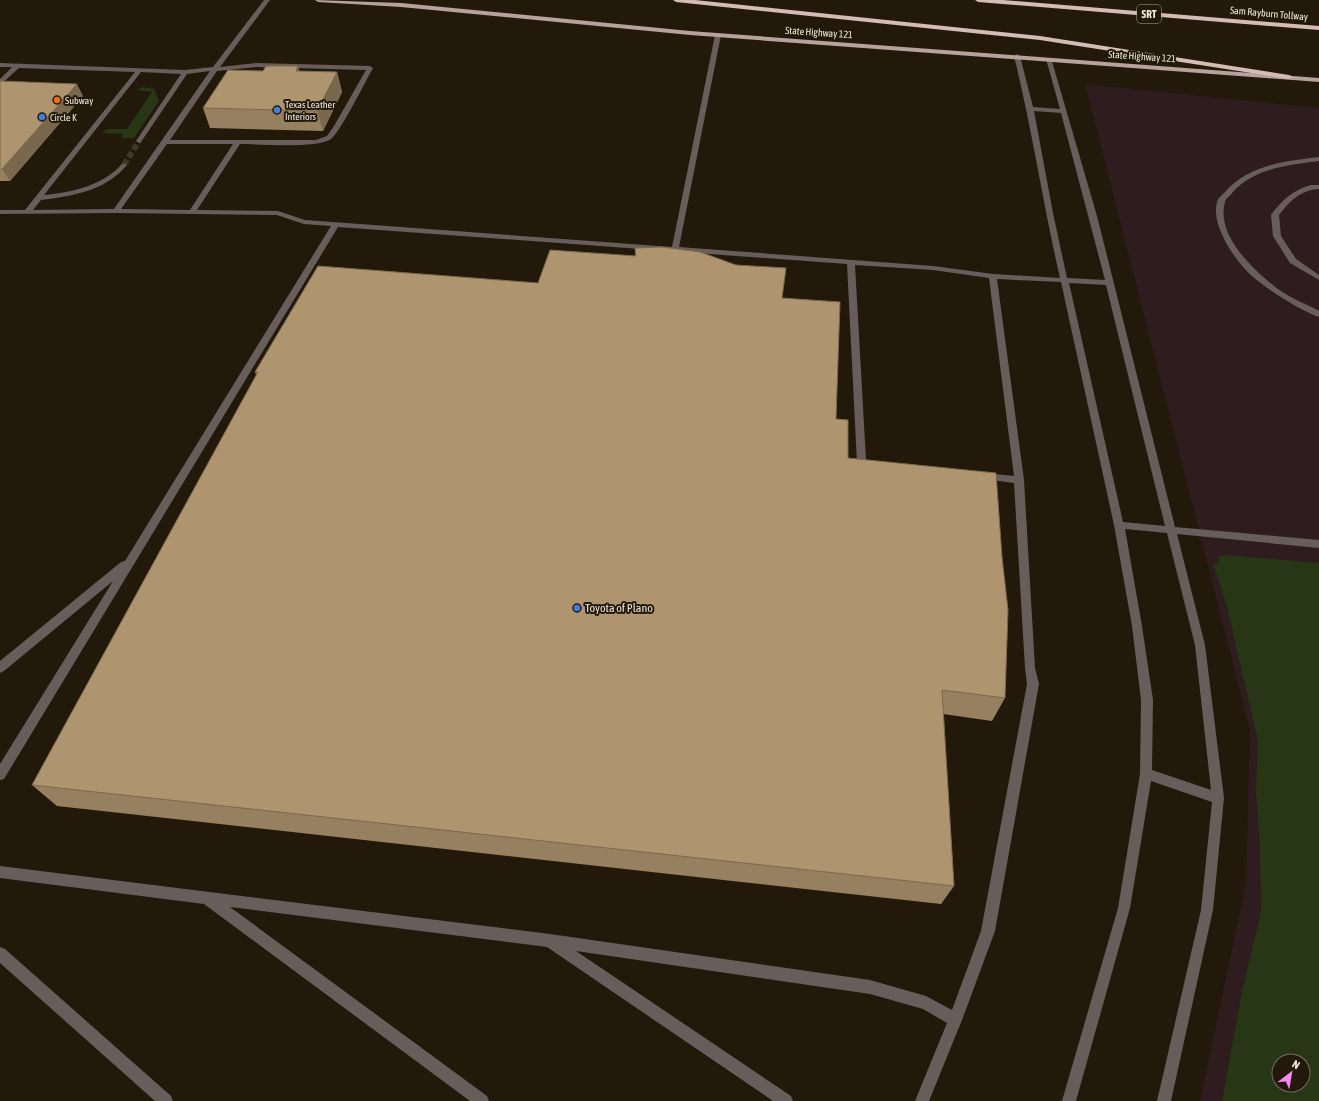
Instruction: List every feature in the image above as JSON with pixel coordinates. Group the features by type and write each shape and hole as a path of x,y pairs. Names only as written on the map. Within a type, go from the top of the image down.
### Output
{"highway":[{"path":"676,0 1040,38 1289,77"},
{"name":"Sam Rayburn Tollway","path":"978,0 1319,28"}],"main road":[{"name":"State Highway 121","path":"318,0 401,5 718,35 1017,56 1319,80"}],"street":[{"path":"116,211 214,70 267,0"},
{"path":"675,249 718,35"},
{"path":"1017,56 1030,109 1049,213 1119,525 1137,626 1147,700 1146,774 1124,908 1069,1101"},
{"path":"1049,59 1109,283 1200,645 1218,798 1207,910 1164,1101"},
{"path":"0,65 185,72 257,65 370,68 337,127 329,137 317,142 165,142"},
{"path":"0,84 17,66"},
{"path":"28,212 140,70"},
{"path":"139,141 185,72"},
{"path":"1030,109 1064,111"},
{"path":"193,211 238,142"},
{"path":"1319,159 1285,163 1254,173 1234,186 1221,201 1220,217 1225,235 1248,268 1279,293 1319,314"},
{"path":"38,198 63,195 101,183 112,177 124,165"},
{"path":"1319,187 1311,187 1292,196 1275,215 1277,236 1293,261 1319,278"},
{"path":"0,212 193,211 278,214 304,222 933,268 993,276 1109,283"},
{"path":"0,775 336,224"},
{"path":"851,262 862,463 877,465"},
{"path":"922,1101 955,1020 988,931 1033,684 1030,668 1020,480 993,276"},
{"path":"974,475 1020,480"},
{"path":"1119,525 1319,544"},
{"path":"0,668 131,560"},
{"path":"1146,774 1218,798"},
{"path":"0,872 550,941 870,987 926,1003 955,1020"},
{"path":"206,897 482,1101"},
{"path":"550,941 786,1101"},
{"path":"0,954 166,1101"}],"shaded area":[{"path":"1085,84 1319,108 1319,1101 1200,1101 1246,883 1250,730"}],"green space":[{"path":"143,87 154,89 159,101 134,138 121,138 123,134 103,133 107,129 127,129 152,92 137,90"},
{"path":"1226,555 1319,563 1319,1101 1222,1101 1242,992 1261,912 1260,844 1256,793 1258,741 1227,607 1213,564 1219,563 1218,557"}],"building":[{"path":"266,66 298,66 296,71 337,72 317,111 203,108 228,70 263,71"},
{"path":"0,81 77,84 2,169 0,169"},
{"name":"Toyota of Plano","path":"662,247 700,252 736,265 786,268 782,298 840,302 836,419 848,420 848,458 996,473 1002,557 1008,610 1005,698 942,690 954,886 32,785 258,372 255,372 318,266 538,283 550,250 636,256 635,248"}],"tunnel":[{"path":"124,165 139,141"}],"place":[{"name":"Subway","path":"57,100"},
{"name":"Texas Leather Interiors","path":"277,110"},
{"name":"Circle K","path":"42,117"},
{"name":"Toyota of Plano","path":"577,608"}]}
